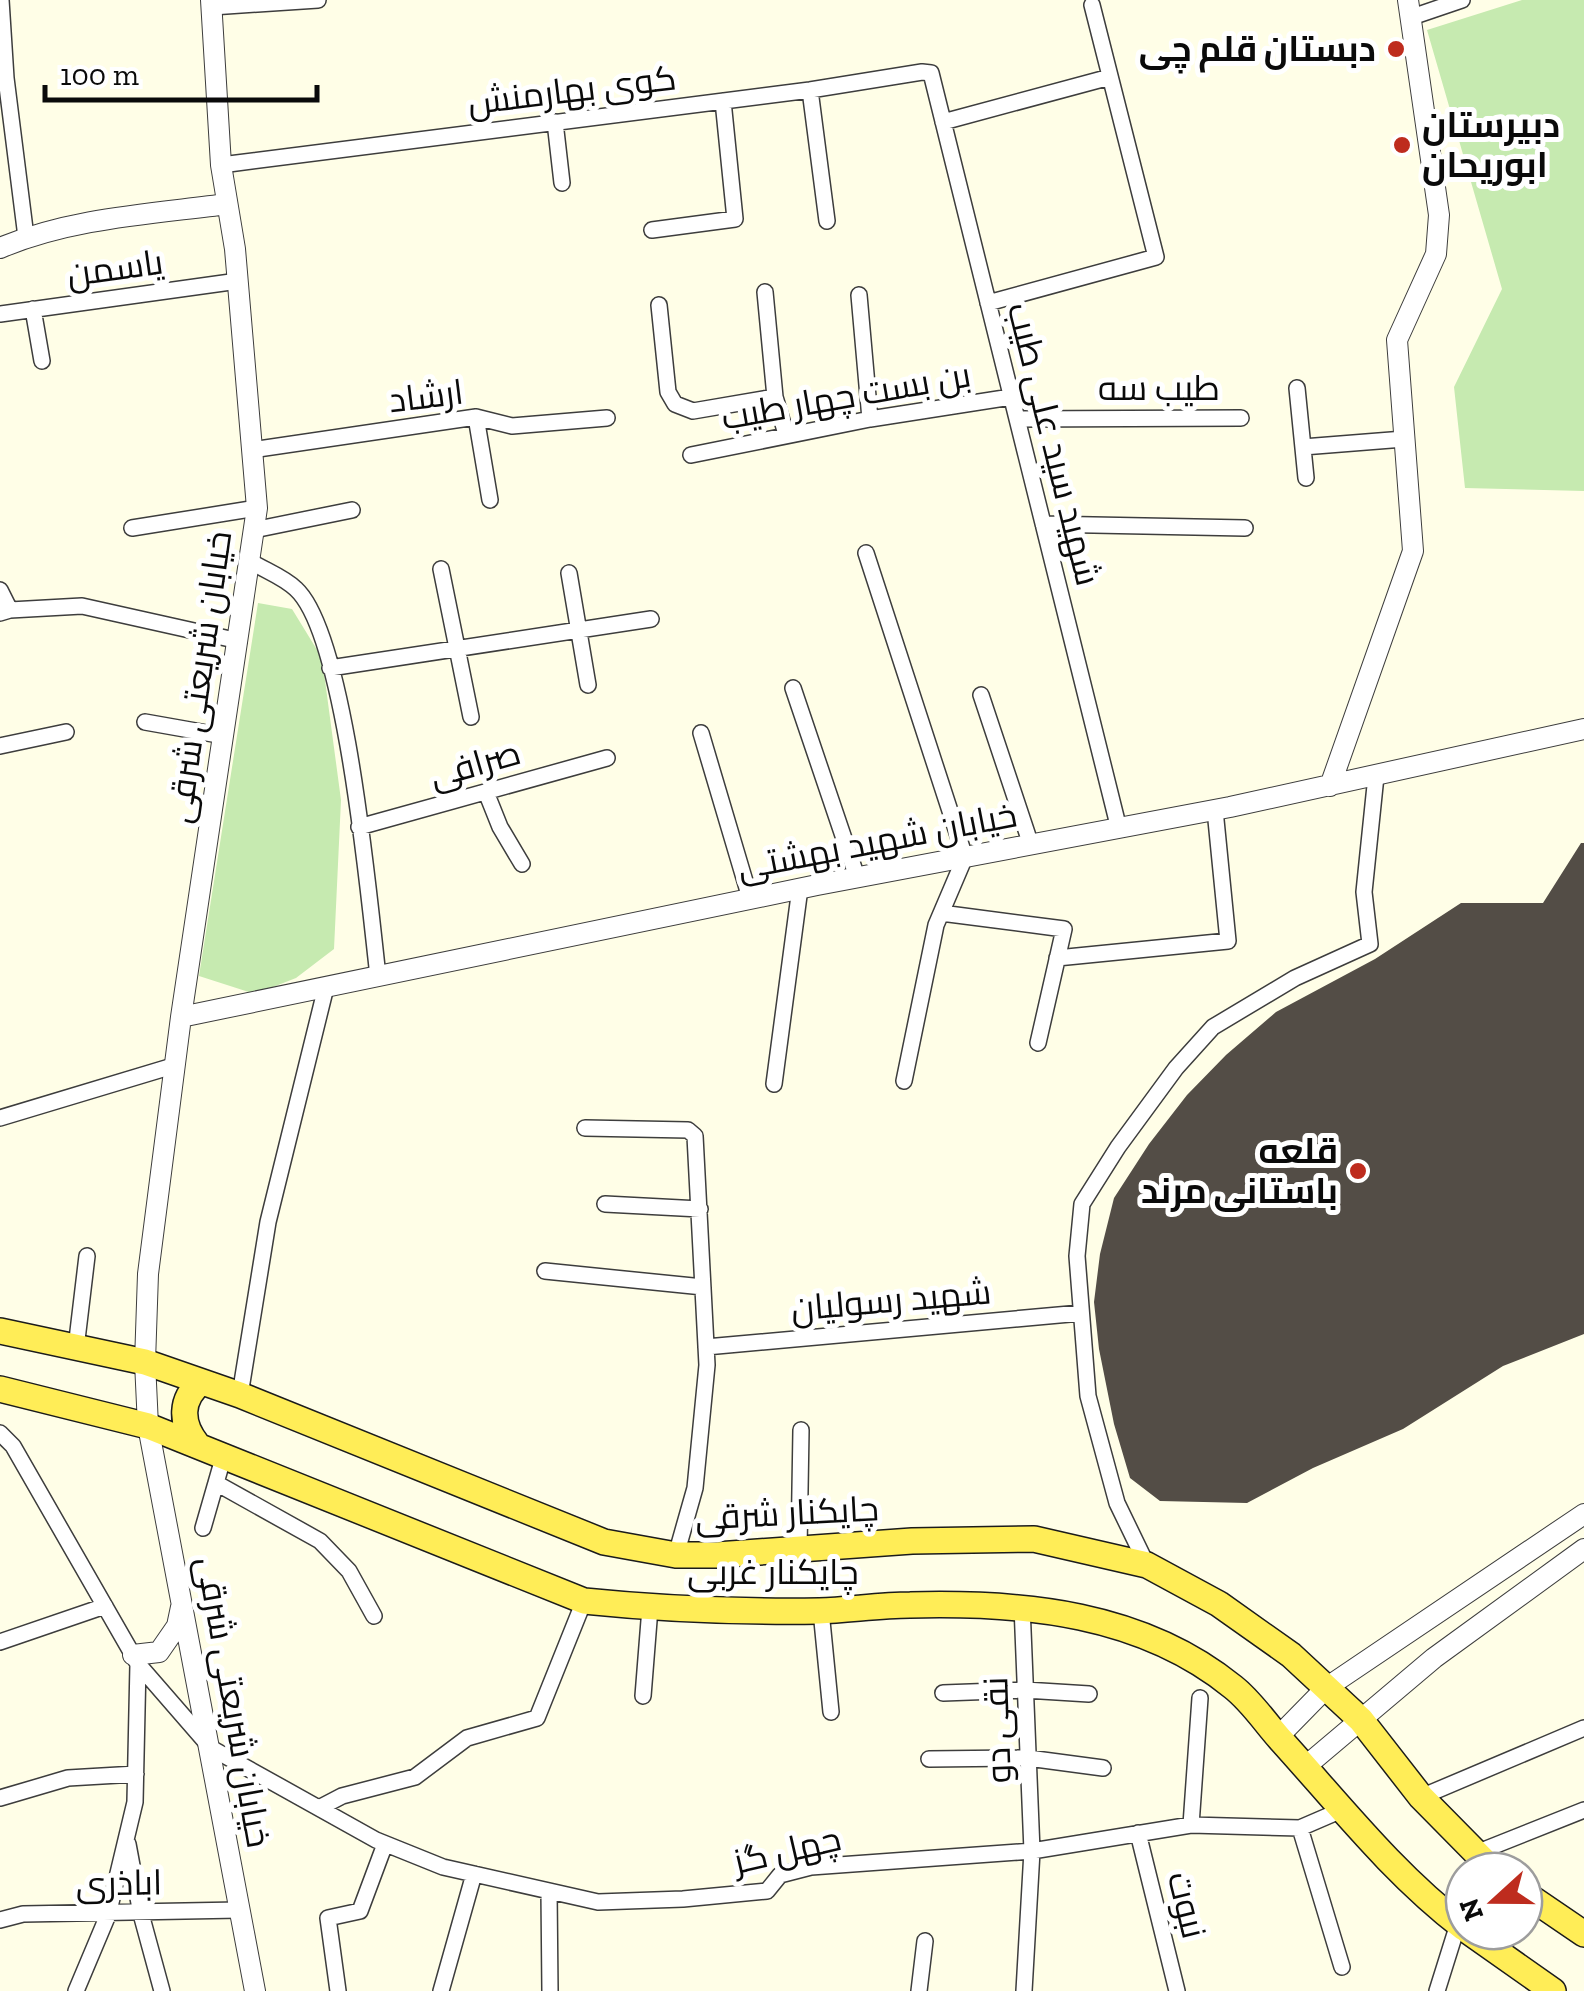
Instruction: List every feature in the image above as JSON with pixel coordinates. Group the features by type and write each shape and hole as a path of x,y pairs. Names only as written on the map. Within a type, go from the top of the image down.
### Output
{"main road":[{"name":"چایکنار شرقی","path":"0,1332 145,1362 240,1395 604,1542 676,1555 912,1541 1034,1539 1147,1566 1219,1604 1291,1655 1360,1720 1421,1796 1474,1851"},
{"path":"197,1444 184,1416 191,1390 201,1382"},
{"name":"چایکنار غربی","path":"0,1389 148,1426 584,1600 650,1608 821,1611 909,1604 1022,1606 1142,1633 1193,1657 1237,1690 1382,1855 1444,1910"},
{"path":"1544,1906 1584,1934"},
{"name":"چایکنار غربی","path":"1496,1951 1553,1991"}],"street":[{"path":"1,0 3,78 26,237"},
{"path":"212,4 318,0"},
{"path":"1330,786 1413,551 1397,340 1436,254 1440,215 1410,8 1462,0"},
{"name":"خیابان شریعتی شرقی","path":"212,4 220,164 238,281 257,508 181,1017 148,1274 145,1362 148,1426 255,1991"},
{"path":"988,303 1156,257 1092,5"},
{"name":"کوی بهارمنش","path":"220,164 810,90 922,72 931,74"},
{"name":"شهید سید علی طیب","path":"931,74 1118,829"},
{"path":"943,122 1110,77"},
{"path":"810,90 826,221"},
{"path":"652,230 735,219 723,101"},
{"path":"556,122 562,183"},
{"path":"0,248 75,224 227,204"},
{"name":"یاسمن","path":"0,314 238,281"},
{"path":"764,292 775,397 786,434"},
{"path":"859,296 870,419"},
{"path":"658,305 668,392 674,404 693,411 775,397"},
{"path":"33,310 42,361"},
{"path":"1297,388 1306,478"},
{"name":"بن بست چهار طیب","path":"692,455 786,434 1012,397"},
{"path":"476,417 490,500"},
{"name":"ارشاد","path":"252,450 476,417 512,426 607,418"},
{"name":"طیب سه","path":"1017,419 1241,418"},
{"path":"1303,447 1404,438"},
{"path":"132,528 257,508"},
{"path":"254,530 352,510"},
{"path":"1043,524 1245,528"},
{"path":"866,553 965,857 941,913 904,1080"},
{"path":"250,562 296,589 318,624 342,715 378,976"},
{"path":"441,569 471,717"},
{"path":"569,573 588,685"},
{"path":"0,590 5,611 82,606 240,641"},
{"path":"330,668 651,619"},
{"path":"793,688 857,877"},
{"path":"981,695 1031,845"},
{"path":"145,722 224,736"},
{"name":"خیابان شهید بهشتی","path":"181,1017 750,898 1215,810 1584,729"},
{"path":"0,746 66,732"},
{"path":"701,733 750,898"},
{"name":"صرافی","path":"360,827 607,758"},
{"path":"1147,1566 1118,1503 1088,1396 1077,1256 1082,1204 1176,1068 1213,1027 1295,978 1370,944 1364,892 1376,776"},
{"path":"486,792 500,827 522,864"},
{"path":"1057,958 1228,941 1215,810"},
{"path":"774,1084 800,888"},
{"path":"941,913 1064,929 1038,1042"},
{"path":"240,1395 268,1222 326,987"},
{"path":"0,1118 176,1065"},
{"path":"585,1128 693,1131 706,1347 696,1488 676,1555"},
{"path":"605,1204 700,1208"},
{"path":"76,1348 87,1256"},
{"path":"545,1271 703,1286"},
{"name":"شهید رسولیان","path":"706,1347 1081,1313"},
{"path":"798,1549 801,1430"},
{"name":"چهل گز","path":"0,1432 13,1446 135,1659 211,1748 385,1844 443,1867 598,1902 683,1899 768,1891 780,1875 812,1868 1032,1850 1191,1825 1300,1828 1344,1809"},
{"path":"203,1528 224,1454"},
{"path":"216,1482 320,1541 349,1572 374,1616"},
{"path":"1278,1737 1326,1688 1584,1514"},
{"path":"1306,1766 1434,1658 1584,1549"},
{"path":"76,1991 108,1914 135,1802 135,1659 151,1655 169,1642 182,1600"},
{"path":"318,1808 342,1796 415,1777 467,1738 537,1718 584,1600"},
{"path":"0,1642 105,1606"},
{"name":"نقی دو","path":"1022,1606 1032,1850 1024,1991"},
{"path":"642,1696 650,1608"},
{"path":"821,1611 831,1712"},
{"path":"943,1693 1025,1690 1089,1694"},
{"path":"1191,1825 1200,1698"},
{"path":"1421,1796 1584,1728"},
{"path":"929,1759 1028,1758 1102,1768"},
{"path":"0,1798 68,1778 136,1774"},
{"path":"1506,1851 1584,1810"},
{"path":"1300,1828 1342,1968"},
{"name":"نبوت","path":"1138,1833 1177,1991"},
{"path":"127,1840 141,1914 162,1991"},
{"path":"338,1991 328,1918 360,1911 385,1844"},
{"path":"442,1991 474,1874"},
{"path":"549,1891 550,1991"},
{"name":"اباذری","path":"0,1920 23,1914 239,1910"},
{"path":"919,1991 925,1941"},
{"path":"1437,1991 1454,1951"}],"green space":[{"path":"1522,0 1584,0 1584,491 1465,488 1454,387 1502,289 1427,30"},
{"path":"258,603 292,609 322,658 341,800 334,949 296,978 255,994 199,976"}],"building":[{"name":"قلعه باستانی مرند","path":"1581,843 1584,1334 1503,1366 1403,1429 1313,1468 1247,1503 1160,1501 1130,1478 1099,1349 1094,1302 1100,1254 1114,1198 1187,1095 1276,1012 1375,959 1461,903 1543,903"}],"place":[{"name":"دبستان قلم چی","path":"1396,49"},
{"name":"دبیرستان ابوریحان","path":"1402,145"},
{"name":"قلعه باستانی مرند","path":"1358,1171"}]}
